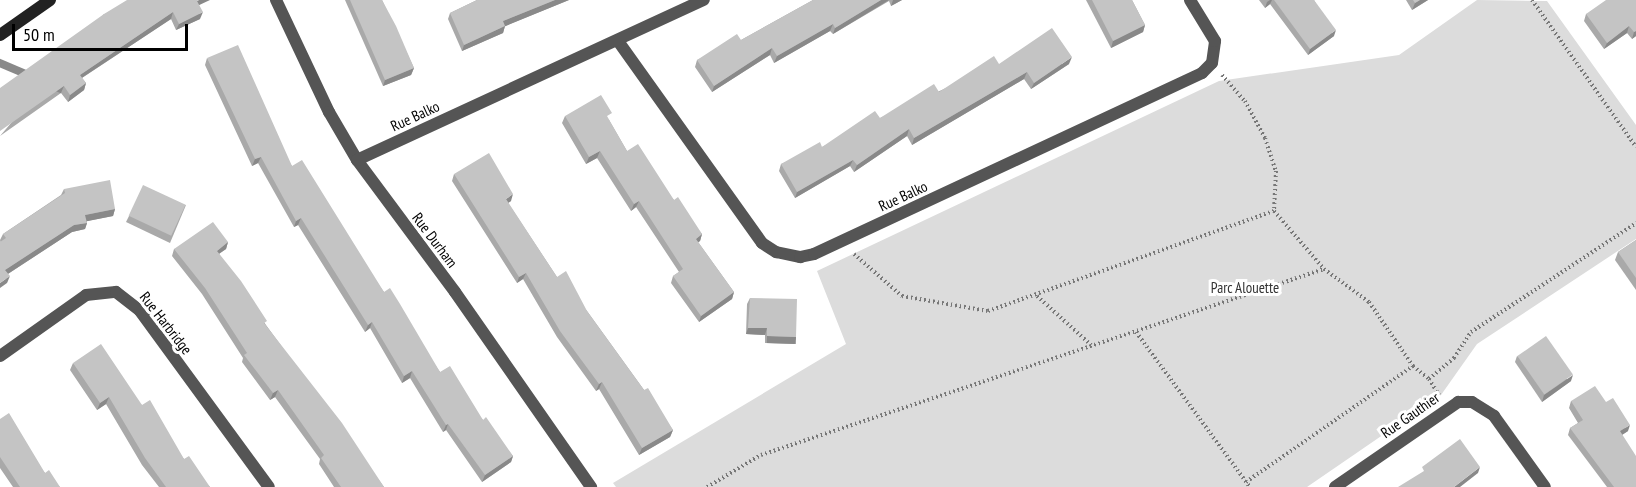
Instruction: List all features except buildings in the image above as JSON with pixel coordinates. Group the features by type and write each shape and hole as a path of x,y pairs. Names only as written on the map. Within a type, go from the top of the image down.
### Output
{"street":[{"path":"0,35 50,0"},
{"name":"Rue Durham","path":"276,0 329,112 357,160 455,292 586,485"},
{"name":"Rue Balko","path":"357,160 704,0"},
{"path":"1190,0 1213,35 1212,63"},
{"name":"Rue Balko","path":"618,41 762,243 776,252 800,256 842,241 1202,73 1212,63"},
{"name":"Rue Harbridge","path":"0,356 86,295 116,292 141,311 268,487"},
{"name":"Rue Gauthier","path":"1335,487 1446,407 1465,402 1485,408 1545,487"}],"path":[{"path":"1532,0 1636,147"},
{"path":"1212,63 1245,100 1265,138 1276,171 1274,211 1324,269 1369,302 1413,366 1429,379 1446,407"},
{"path":"842,241 866,269 902,296 988,311 1274,211"},
{"path":"1429,379 1454,358 1471,332 1636,223"},
{"path":"707,487 760,454 1324,269"},
{"path":"1037,295 1092,346"},
{"path":"1136,332 1250,487"},
{"path":"1246,482 1413,366"}],"green space":[{"name":"Parc Alouette","path":"1477,0 1547,1 1636,125 1636,239 1477,344 1441,395 1307,487 616,487 613,483 846,344 817,271 1219,81 1399,55"}]}
